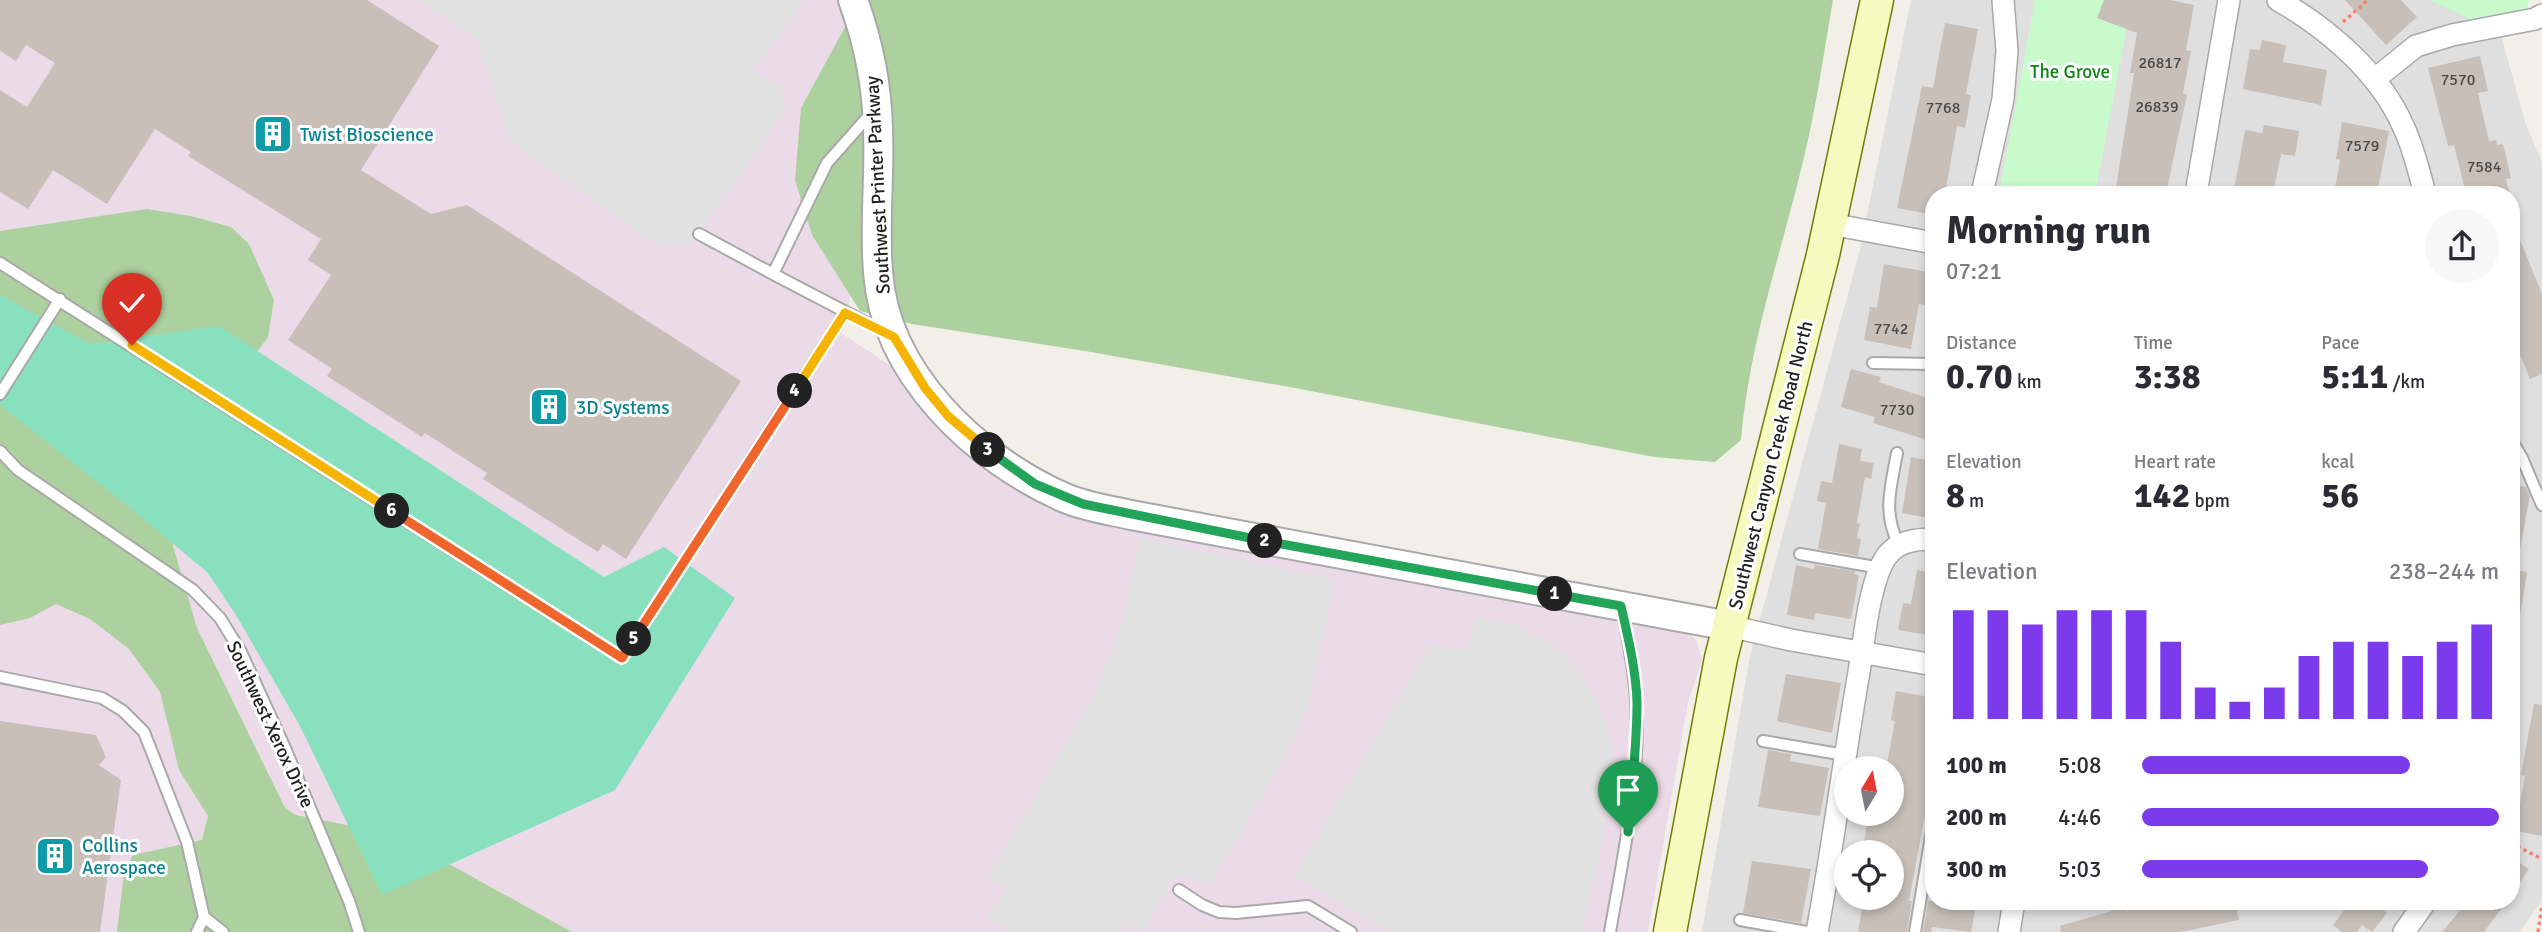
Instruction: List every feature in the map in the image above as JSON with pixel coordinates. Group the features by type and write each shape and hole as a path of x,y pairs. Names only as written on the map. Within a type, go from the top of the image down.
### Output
{"main road":[{"name":"Southwest Canyon Creek Road North","path":"1670,932 1729,626 1830,224 1877,0"}],"street":[{"name":"Southwest Printer Parkway","path":"853,0 870,60 876,107 878,271 886,316 894,337 925,388 957,424 1019,474 1067,499 1139,517 1729,626"},
{"path":"1984,186 2003,99 2007,51 2003,0"},
{"path":"2197,186 2229,0"},
{"path":"2278,0 2329,35 2375,79 2404,127 2422,186"},
{"path":"2375,79 2416,46 2452,35 2535,19 2542,15"},
{"path":"1830,224 1925,241"},
{"path":"1817,932 1873,595 1886,556 1899,545 1925,539"},
{"path":"1729,626 1925,663"},
{"path":"2009,932 2013,910"},
{"path":"2404,932 2420,910"}],"lane":[{"path":"773,275 827,163 876,107"},
{"path":"699,233 773,275 894,337"},
{"path":"0,262 622,658 845,313"},
{"path":"0,394 60,299"},
{"path":"1873,363 1925,365"},
{"name":"Southwest Xerox Drive","path":"0,451 29,478 193,590 220,618 241,652 285,748 349,901 359,932"},
{"path":"1897,453 1888,509 1890,528 1899,545"},
{"path":"2520,455 2542,505"},
{"path":"1800,554 1881,568"},
{"path":"1610,932 1628,832 1636,745 1637,700 1631,651 1621,606"},
{"path":"0,677 102,698 123,710 144,732 187,842 204,917 197,932"},
{"path":"1763,741 1845,755"},
{"path":"1915,932 1925,872"},
{"path":"1179,890 1219,912 1236,913 1308,906 1351,932"},
{"path":"204,917 223,932"},
{"path":"1740,920 1807,932"}],"path":[{"path":"2329,35 2368,0"},
{"path":"2520,848 2542,859"},
{"path":"2538,932 2542,905"}],"shaded area":[{"path":"0,0 929,0 841,333 925,388 955,444 1047,506 1133,531 1682,627 1697,641 1702,659 1688,702 1648,932 0,932"},
{"path":"419,0 805,0 754,70 781,87 786,110 690,246 657,245 510,142 477,39"},
{"path":"1911,0 2431,0 2470,18 2495,14 2526,125 2542,162 2542,901 2519,932 1702,932 1750,656 1860,249"},
{"path":"1140,538 1335,580 1308,707 1287,754 1211,883 1177,874 1143,932 1125,924 1120,932 1011,932 987,918 1005,887 988,877 1097,689 1121,625"},
{"path":"1477,617 1513,624 1550,644 1573,665 1594,693 1607,723 1613,761 1609,811 1583,932 1390,932 1294,876 1430,645 1466,650"}],"green space":[{"path":"852,0 1833,0 1809,134 1751,367 1741,440 1715,462 1654,457 1295,388 912,324 860,311 812,235 795,180 801,108 845,27"},
{"name":"The Grove","path":"2035,0 2132,0 2097,186 2000,186"},
{"path":"2430,0 2529,0 2527,11 2470,19"},
{"path":"147,209 191,216 231,227 249,244 274,300 268,337 180,457 166,522 197,628 285,808 296,815 397,835 572,932 117,932 124,873 133,855 202,840 208,816 179,770 160,692 129,649 90,619 56,604 30,618 0,625 0,231"},
{"path":"0,295 90,344 219,326 604,577 664,547 735,598 615,790 382,895 300,726 236,615 208,573 0,405"}],"building":[{"path":"0,0 367,0 439,46 361,170 431,214 467,205 741,381 626,559 603,544 598,552 483,479 487,473 425,433 422,437 327,376 332,369 288,340 331,275 308,260 321,239 188,156 191,152 155,129 107,204 53,170 28,209 0,192 0,90 27,107 55,63 26,45 16,61 0,51"},
{"path":"2104,0 2170,0 2194,5 2186,50 2191,51 2183,94 2187,94 2168,186 2116,186 2134,73 2130,73 2137,33 2097,18"},
{"path":"2345,0 2401,0 2417,17 2386,45"},
{"path":"1945,23 1978,29 1966,94 1971,95 1965,128 1957,126 1946,186 1925,186 1925,213 1897,208 1922,86 1933,88"},
{"path":"2262,40 2286,45 2283,62 2327,70 2321,105 2243,89 2250,49 2260,50"},
{"path":"2480,56 2488,91 2478,93 2489,141 2496,140 2497,145 2503,144 2511,178 2506,179 2508,186 2464,186 2454,145 2448,146 2428,68"},
{"path":"2342,122 2389,131 2379,186 2335,186 2340,160 2336,159"},
{"path":"2264,125 2299,131 2295,156 2281,154 2275,186 2235,186 2245,130 2262,133"},
{"path":"2520,240 2542,294 2542,374 2530,379 2520,355"},
{"path":"1884,264 1925,271 1925,305 1919,304 1911,349 1864,340 1870,307 1877,308"},
{"path":"1851,369 1881,377 1879,382 1925,397 1925,439 1873,423 1875,417 1841,407"},
{"path":"1839,444 1862,449 1860,461 1874,463 1871,479 1865,477 1857,523 1860,524 1857,538 1861,539 1858,556 1818,549 1826,503 1817,501 1821,481 1832,483"},
{"path":"1911,457 1925,460 1925,517 1902,513"},
{"path":"2520,486 2526,487 2530,496 2520,549"},
{"path":"1796,565 1814,569 1815,565 1855,571 1854,574 1859,575 1851,619 1815,613 1814,620 1787,615"},
{"path":"1917,570 1925,571 1925,634 1898,630 1903,603 1911,604"},
{"path":"2520,571 2527,572 2520,616"},
{"path":"1786,674 1841,683 1832,733 1777,721"},
{"path":"1896,691 1925,696 1925,815 1909,901 1912,901 1907,932 1858,932 1862,910 1904,910 1904,840 1864,840 1867,826 1904,826 1904,756 1888,756 1895,721 1891,720"},
{"path":"2534,704 2542,705 2542,836 2520,832 2520,804 2525,776 2521,775"},
{"name":"Collins Aerospace","path":"0,721 96,735 106,757 99,765 121,780 100,932 0,932"},
{"path":"1768,750 1791,754 1790,761 1829,768 1820,816 1758,807"},
{"path":"1752,861 1811,869 1801,923 1743,913"},
{"path":"2520,863 2529,869 2520,882"},
{"path":"1927,910 1975,910 1971,932 1932,927 1931,932 1923,932"},
{"path":"2115,910 2237,910 2239,920 2180,932 2061,932 2060,926"},
{"path":"2344,910 2383,910 2387,913 2372,932 2362,925 2357,932 2342,932 2333,925"},
{"path":"2460,910 2500,910 2484,932 2442,932"}],"place":[{"name":"Twist Bioscience","path":"273,134"},
{"name":"3D Systems","path":"549,407"},
{"name":"Collins Aerospace","path":"55,856"}],"route":[{"path":"132,345 622,658 845,313 894,337 925,388 948,416 975,441 1019,474 1067,499 1170,523 1621,606 1631,651 1637,700 1628,832"}]}
